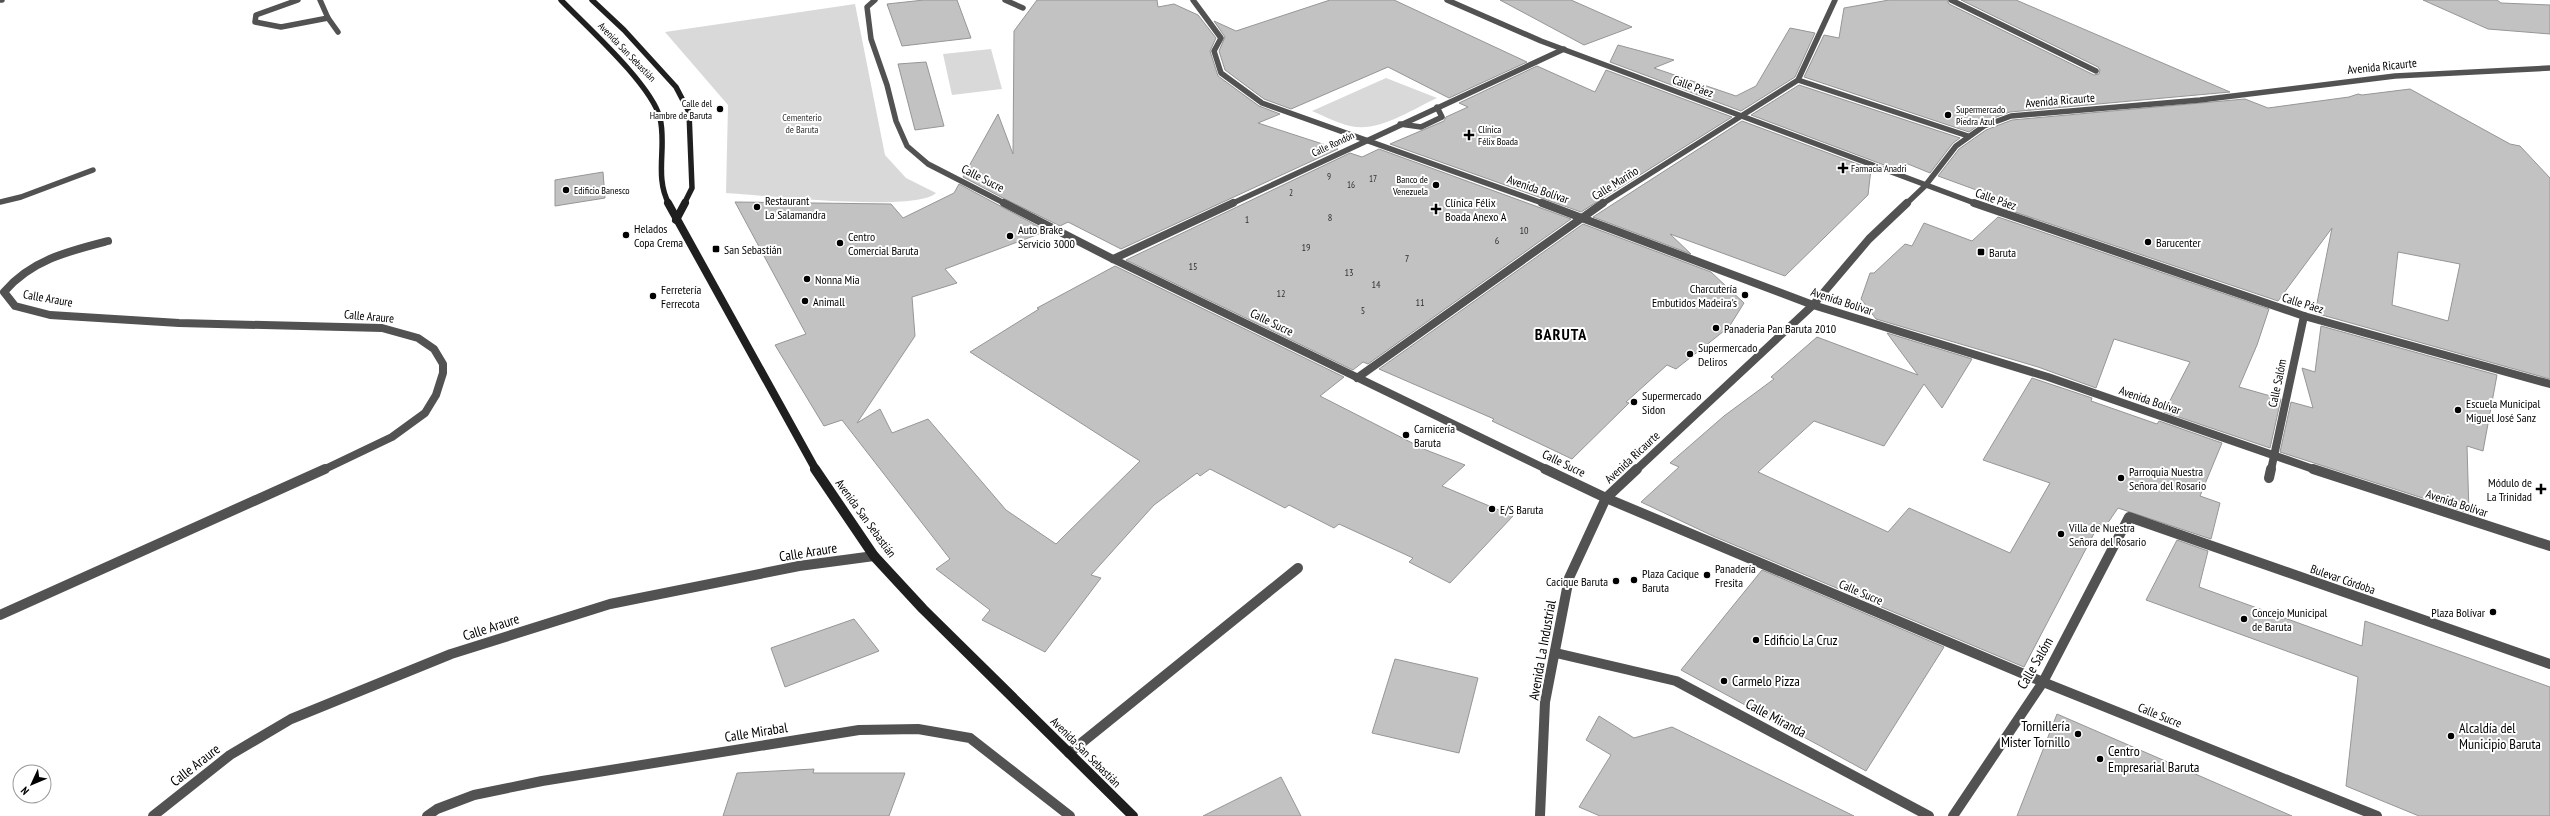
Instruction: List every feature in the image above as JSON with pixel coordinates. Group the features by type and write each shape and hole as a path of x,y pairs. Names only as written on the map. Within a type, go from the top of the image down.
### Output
{"street":[{"path":"298,0 256,15 255,22 281,27 328,18"},
{"path":"320,0 328,18 338,32"},
{"name":"Avenida San Sebastián","path":"561,0 647,90 655,102 660,118 662,192 676,220 817,472 874,556 923,609 1133,816"},
{"name":"Avenida San Sebastián","path":"592,0 624,30 676,87 689,112 692,145 692,188 676,220"},
{"name":"Calle Sucre","path":"875,0 870,2 867,7 871,39 887,85 896,121 907,146 928,164 1112,259 1606,498 2042,682 2377,816"},
{"path":"1005,0 1023,8"},
{"name":"Avenida Bolívar","path":"1193,0 1221,38 1214,51 1221,73 1238,87 1262,103 1363,141 1582,217 1813,305 2048,377 2274,456 2550,546"},
{"name":"Calle Páez","path":"1447,0 1564,50 1743,116 1925,186 2304,316 2550,384"},
{"path":"1835,0 1798,80 1968,136"},
{"path":"1951,0 2096,71"},
{"name":"Calle Rondón","path":"1112,259 1363,141 1564,50"},
{"name":"Avenida Ricaurte","path":"1606,498 1813,305 1869,239 1925,186 1956,146 1984,126 2011,116 2200,100 2395,76 2550,68"},
{"name":"Calle Mariño","path":"1357,378 1582,217 1798,80"},
{"path":"1400,124 1421,127 1442,117 1437,107"},
{"path":"0,202 21,197 93,170"},
{"name":"Calle Araure","path":"0,615 373,447 405,430 424,415 436,397 442,379 443,364 436,352 407,333 382,328 179,323 50,315 15,306 4,292 13,278 29,267 68,252 108,240"},
{"name":"Calle Salóm","path":"2269,478 2304,316"},
{"name":"Avenida La Industrial","path":"1540,816 1545,702 1556,653 1569,578 1606,498"},
{"name":"Calle Salóm","path":"1953,816 2042,682 2129,517"},
{"name":"Bulevar Córdoba","path":"2129,517 2550,664"},
{"name":"Calle Araure","path":"153,816 230,755 291,719 451,654 610,604 799,566 874,556"},
{"path":"1069,753 1298,568"},
{"name":"Calle Miranda","path":"1556,653 1676,681 1928,816"},
{"name":"Calle Mirabal","path":"427,816 437,809 474,795 542,781 859,730 918,729 970,738 1016,772 1070,816"}],"green space":[{"name":"Cementerio de Baruta","path":"855,4 885,155 906,178 936,193 922,199 899,202 870,202 726,193 728,105 665,32"},
{"path":"991,49 1002,89 952,95 943,54"},
{"path":"1386,78 1437,98 1394,119 1372,126 1350,126 1312,111"}],"building":[{"path":"924,0 957,0 971,38 902,46 887,4"},
{"path":"1037,0 1157,0 1158,7 1174,4 1198,15 1216,38 1210,51 1218,76 1259,106 1280,114 1258,123 1338,149 1121,249 1068,222 1060,226 1003,198 963,177 998,114 1013,154 1014,31"},
{"path":"1330,0 1394,0 1527,62 1449,98 1388,67 1291,109 1264,99 1225,70 1219,51 1225,37 1214,21 1236,31"},
{"path":"1500,0 1571,0 1632,27 1584,45"},
{"path":"1889,0 1947,0 1949,4 2094,75 2099,74 2100,70 2098,67 1961,0 2016,0 2230,92 2010,112 1983,122 1969,132 1804,77 1824,35 1839,38 1844,8"},
{"path":"2423,0 2497,0 2501,3 2550,5 2550,34 2488,29"},
{"path":"1790,28 1815,33 1795,77 1741,111 1610,62 1618,45 1674,60 1654,68 1736,96 1756,86"},
{"path":"926,62 944,126 915,130 898,64"},
{"path":"1537,66 1595,92 1606,70 1732,117 1581,212 1390,144 1444,121 1446,117 1468,107 1459,103"},
{"path":"1799,85 1960,138 1953,143 1930,173 1908,164 1903,167 1892,168 1751,115"},
{"path":"2410,89 2510,144 2520,146 2550,178 2550,379 2315,313 2332,228 2278,301 2006,209 2012,203 1938,176 1959,149 1986,130 2012,120 2245,99 2268,108 2349,97 2358,94 2362,95","holes":["2398,252 2460,264 2448,321 2392,305"]},
{"path":"1742,121 1871,169 1868,195 1785,276 1670,234 1691,254 1593,217"},
{"path":"1379,149 1571,219 1368,364 1363,362 1353,370 1126,260 1350,153 1362,157"},
{"path":"603,172 605,198 555,206 555,180"},
{"path":"959,184 1047,231 945,269 957,283 912,297 915,336 857,423 880,409 892,433 928,419 1006,510 1056,544 1140,461 970,352 1039,309 1037,308 1115,266 1344,377 1320,396 1426,450 1465,465 1442,486 1513,516 1450,583 1409,562 1413,558 1339,524 1334,528 1289,505 1285,508 1210,469 1200,476 1197,473 1154,505 1091,575 1101,578 1045,652 982,620 990,610 936,569 950,559 842,420 824,426 775,345 806,334 735,202 891,204 903,218 954,193"},
{"path":"1998,217 2269,309 2257,345 2239,387 2281,399 2270,448 2164,412 2190,362 2114,339 2096,388 2038,367 1876,319 1861,299 1870,273 1874,273 1905,244 1912,246 1924,223 1972,241"},
{"path":"1583,224 1711,272 1744,303 1729,327 1676,369 1667,365 1626,402 1629,403 1572,459 1492,421 1494,419 1379,369"},
{"path":"2321,326 2497,375 2483,451 2467,446 2469,513 2280,452 2291,402 2313,408 2302,368 2315,372"},
{"path":"1887,333 1972,359 1942,408 1924,384 1884,446 1814,421 1758,472 1888,532 1909,508 2010,553 2050,483 1983,460 2032,378 2092,398 2091,401 2157,424 2159,421 2222,443 2200,496 2220,503 2211,539 2118,508 2105,527 2099,524 2024,667 1713,536 1641,502 1679,467 1670,463 1724,416 1774,379 1771,377 1817,337 1918,375"},
{"name":"Alcaldía del Municipio Baruta","path":"2177,540 2208,551 2199,587 2362,646 2365,621 2550,687 2550,816 2419,816 2346,786 2358,677 2146,600"},
{"path":"1762,570 1944,647 1866,771 1681,670"},
{"path":"854,619 879,651 785,687 771,648"},
{"path":"1395,659 1478,678 1459,753 1372,733"},
{"name":"Centro Empresarial Baruta","path":"2057,714 2292,816 2017,816"},
{"path":"1599,716 1634,738 1672,727 1854,816 1600,816 1579,807 1611,755 1586,740"},
{"path":"814,769 813,773 905,773 889,816 723,816 737,773"},
{"path":"1281,777 1301,816 1203,816"}],"place":[{"name":"Calle del Hambre de Baruta","path":"720,109"},
{"name":"Supermercado Piedra Azul","path":"1948,115"},
{"name":"Clínica Félix Boada","path":"1469,135"},
{"name":"Farmacia Anadri","path":"1843,168"},
{"name":"Banco de Venezuela","path":"1436,185"},
{"name":"Edificio Banesco","path":"566,190"},
{"name":"Restaurant La Salamandra","path":"757,207"},
{"name":"Clínica Félix Boada Anexo A","path":"1436,209"},
{"name":"Helados Copa Crema","path":"626,235"},
{"name":"Auto Brake Servicio 3000","path":"1010,236"},
{"name":"Barucenter","path":"2148,242"},
{"name":"Centro Comercial Baruta","path":"840,243"},
{"name":"San Sebastián","path":"716,249"},
{"name":"Baruta","path":"1981,252"},
{"name":"Nonna Mia","path":"807,279"},
{"name":"Charcutería Embutidos Madeira's","path":"1745,295"},
{"name":"Ferretería Ferrecota","path":"653,296"},
{"name":"Animall","path":"805,301"},
{"name":"Panaderia Pan Baruta 2010","path":"1716,328"},
{"name":"Supermercado Deliros","path":"1690,354"},
{"name":"Supermercado Sidon","path":"1634,402"},
{"name":"Escuela Municipal Miguel José Sanz","path":"2458,410"},
{"name":"Carnicería Baruta","path":"1406,435"},
{"name":"Parroquia Nuestra Señora del Rosario","path":"2121,478"},
{"name":"Módulo de La Trinidad","path":"2541,489"},
{"name":"E/S Baruta","path":"1492,509"},
{"name":"Villa de Nuestra Señora del Rosario","path":"2061,534"},
{"name":"Panadería Fresita","path":"1707,575"},
{"name":"Plaza Cacique Baruta","path":"1634,580"},
{"name":"Cacique Baruta","path":"1616,581"},
{"name":"Plaza Bolívar","path":"2493,612"},
{"name":"Concejo Municipal de Baruta","path":"2244,619"},
{"name":"Edificio La Cruz","path":"1756,640"},
{"name":"Carmelo Pizza","path":"1724,681"},
{"name":"Tornillería Mister Tornillo","path":"2078,734"},
{"name":"Alcaldía del Municipio Baruta","path":"2451,736"},
{"name":"Centro Empresarial Baruta","path":"2100,759"}],"district":[{"name":"BARUTA","path":"1561,334"}]}
